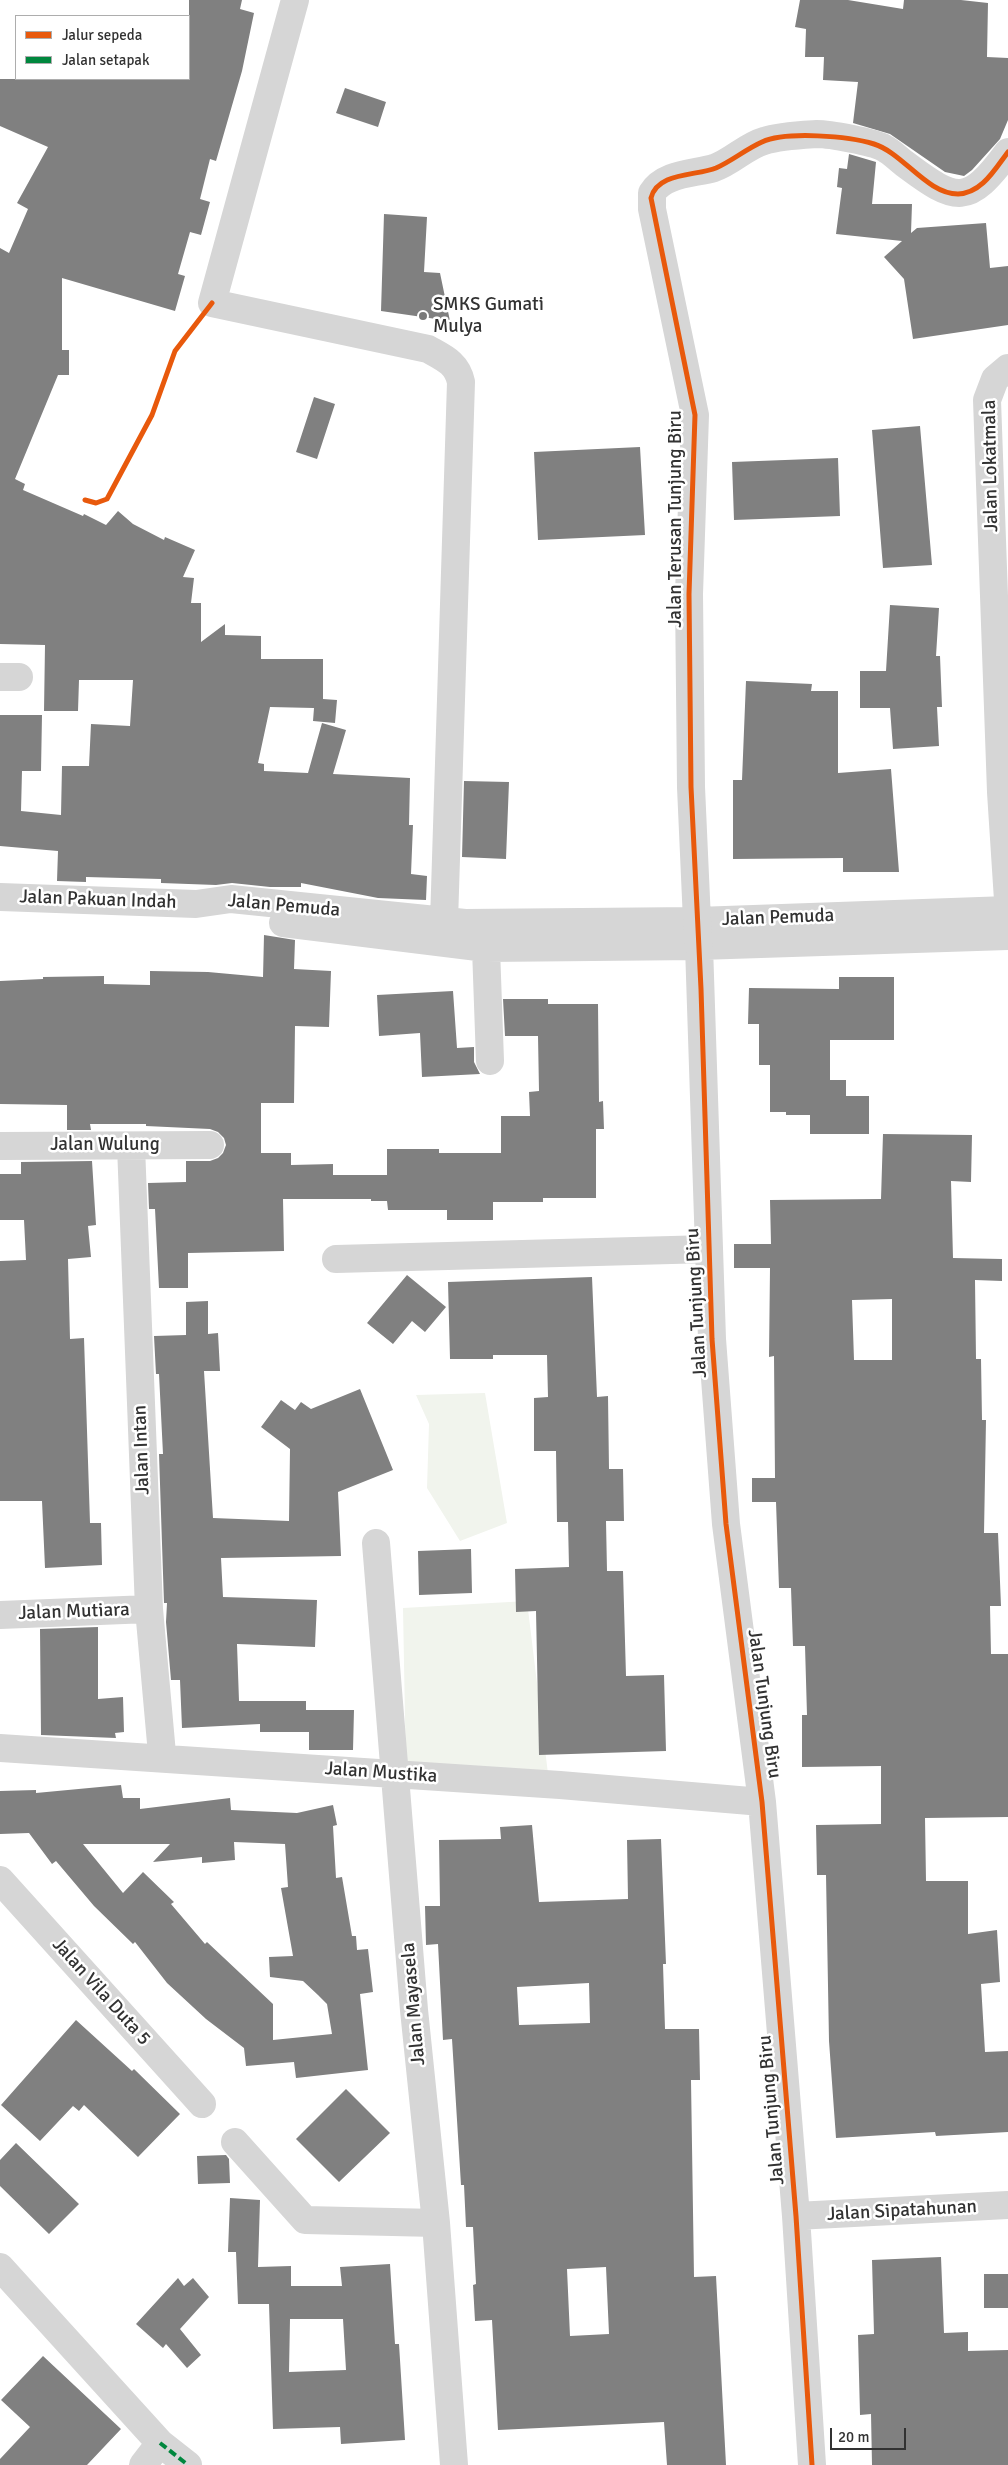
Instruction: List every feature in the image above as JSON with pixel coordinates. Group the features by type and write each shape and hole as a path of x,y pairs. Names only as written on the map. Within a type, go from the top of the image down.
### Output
{"street":[{"path":"295,0 212,303 428,350 448,360 458,371 461,382 444,922"},
{"name":"Jalan Terusan Tunjung Biru","path":"698,933 691,787 689,594 694,415 651,198 655,189 666,180 716,168 764,141 818,134 873,143 885,148 937,188 959,194 974,189 988,178 1008,152"},
{"name":"Jalan Lokatmala","path":"1008,368 995,379 987,400 1002,676 1008,900"},
{"name":"Jalan Pakuan Indah","path":"0,897 196,904"},
{"name":"Jalan Pemuda","path":"196,904 231,899 444,922 698,933 1008,936"},
{"name":"Jalan Pemuda","path":"196,904 231,916 486,948 1008,910"},
{"name":"Jalan Tunjung Biru","path":"698,933 712,1339 726,1524 762,1802 796,2216 812,2465"},
{"path":"486,948 490,1061"},
{"name":"Jalan Wulung","path":"0,1146 210,1145"},
{"name":"Jalan Intan","path":"131,1146 148,1609 162,1754"},
{"path":"336,1259 709,1249"},
{"name":"Jalan Mayasela","path":"376,1543 414,2010 436,2223 454,2465"},
{"name":"Jalan Mutiara","path":"0,1614 148,1609"},
{"name":"Jalan Mustika","path":"0,1748 396,1774 762,1802"},
{"name":"Jalan Vila Duta 5","path":"0,1880 202,2104"},
{"path":"235,2142 305,2220 436,2223"},
{"name":"Jalan Sipatahunan","path":"796,2216 1008,2206"},
{"path":"0,2267 151,2458 188,2465"}],"shaded area":[{"path":"485,1393 507,1523 460,1541 427,1488 429,1424 416,1395"},
{"path":"527,1601 549,1782 406,1773 403,1608"}],"building":[{"path":"189,0 242,0 240,9 254,13 242,71 216,161 210,159 200,199 210,202 201,235 190,232 178,274 185,276 175,311 62,278 62,350 69,350 69,375 58,375 15,479 25,484 23,490 83,516 84,514 106,525 118,511 133,524 164,540 165,537 195,550 183,577 194,578 191,603 201,603 201,642 225,624 225,635 261,636 261,659 323,659 323,699 337,700 335,723 313,721 314,708 270,707 258,763 264,764 264,771 308,773 322,723 346,730 333,774 410,778 409,825 413,825 411,874 427,876 426,900 378,898 301,883 301,887 270,887 232,883 216,885 161,883 161,879 86,877 86,882 57,881 58,851 0,846 0,715 42,715 41,771 22,771 21,811 61,815 62,766 89,766 91,724 130,726 133,680 79,680 78,711 44,711 45,645 0,644 0,248 9,253 28,209 17,203 48,147 0,126 0,79 190,80"},
{"path":"800,0 848,0 903,9 904,0 961,0 988,3 987,57 1008,58 1008,120 1000,139 972,170 964,176 945,172 890,134 853,123 858,82 823,80 824,57 805,57 806,29 795,27"},
{"path":"345,88 386,102 378,127 336,113"},
{"path":"849,154 876,162 872,204 912,204 911,233 917,228 986,223 990,268 1008,266 1008,325 913,339 904,279 884,257 902,241 836,234 842,188 837,187 839,168 847,169"},
{"path":"384,214 427,217 424,272 440,273 450,321 381,311"},
{"path":"314,397 335,404 317,459 296,452"},
{"path":"920,426 932,565 883,568 872,430"},
{"path":"640,447 645,535 538,540 534,452"},
{"path":"838,458 840,516 734,520 732,462"},
{"path":"890,605 939,608 936,656 940,656 942,707 937,707 939,746 893,749 890,708 860,708 860,671 886,671"},
{"path":"746,681 812,684 811,691 838,691 838,773 891,769 899,872 843,872 843,858 733,859 733,780 742,780"},
{"path":"464,781 509,782 506,859 462,857"},
{"path":"264,935 295,940 294,969 331,971 329,1027 295,1026 294,1103 261,1103 261,1153 291,1153 291,1165 333,1164 333,1175 387,1175 387,1149 439,1149 439,1153 501,1153 501,1116 530,1116 529,1092 539,1091 538,1036 505,1036 503,999 548,999 548,1004 598,1004 599,1102 603,1101 604,1129 596,1129 596,1198 543,1198 543,1202 493,1202 493,1220 447,1220 447,1210 388,1210 387,1201 371,1201 371,1199 283,1199 284,1251 188,1253 188,1288 159,1288 155,1209 149,1209 148,1183 186,1182 186,1161 210,1161 218,1158 223,1153 226,1145 224,1138 218,1132 210,1129 146,1126 146,1124 90,1124 91,1130 67,1130 67,1105 0,1104 0,981 43,979 43,977 104,976 104,984 150,985 150,971 208,972 263,977"},
{"path":"839,977 894,977 894,1040 830,1040 830,1080 846,1080 846,1096 869,1096 869,1134 810,1134 810,1115 786,1115 786,1112 770,1112 770,1065 759,1065 759,1024 748,1024 749,988 839,989"},
{"path":"453,991 457,1048 474,1047 474,1062 480,1074 422,1077 420,1033 379,1036 377,995"},
{"path":"883,1134 972,1135 971,1182 951,1181 953,1258 1002,1259 1002,1281 975,1280 976,1359 981,1359 982,1420 986,1420 984,1533 998,1533 1001,1606 990,1606 991,1654 1008,1654 1008,1817 925,1818 926,1881 968,1881 968,1934 997,1930 1000,1982 981,1984 985,2052 1008,2051 1008,2132 936,2136 935,2132 836,2138 829,2041 826,1875 817,1875 816,1825 881,1824 881,1766 802,1767 802,1715 807,1715 805,1646 793,1646 791,1588 779,1588 776,1502 752,1502 752,1478 775,1478 774,1356 769,1357 770,1268 734,1268 734,1244 771,1244 770,1200 881,1199","holes":["892,1299 892,1360 854,1360 852,1300"]},
{"path":"92,1161 96,1225 88,1226 91,1257 68,1259 70,1339 84,1338 90,1523 101,1523 102,1565 45,1568 42,1501 0,1501 0,1261 26,1260 24,1220 0,1220 0,1174 21,1174 21,1162"},
{"path":"407,1275 446,1307 425,1332 412,1321 393,1344 367,1323"},
{"path":"592,1277 597,1397 608,1396 609,1469 623,1469 624,1521 606,1521 607,1571 623,1571 626,1676 664,1675 666,1751 539,1755 536,1611 516,1612 515,1569 569,1567 568,1522 557,1522 556,1451 534,1451 534,1398 548,1397 547,1355 493,1355 493,1359 450,1359 448,1282"},
{"path":"208,1301 208,1334 218,1333 220,1371 204,1371 213,1518 289,1521 290,1449 261,1427 281,1400 295,1410 301,1402 311,1409 360,1389 393,1470 338,1492 341,1556 221,1558 223,1597 317,1600 315,1647 237,1644 239,1701 306,1701 306,1710 354,1710 353,1750 309,1750 309,1732 260,1732 260,1724 182,1728 180,1680 171,1680 166,1622 167,1603 164,1603 159,1454 163,1454 159,1374 156,1374 154,1336 186,1335 186,1302"},
{"path":"471,1549 472,1593 419,1595 418,1551"},
{"path":"98,1627 98,1699 123,1697 124,1732 115,1733 116,1738 41,1735 40,1629"},
{"path":"121,1785 123,1798 140,1798 140,1809 230,1798 231,1810 297,1813 333,1805 337,1825 333,1826 336,1878 342,1877 352,1936 356,1936 357,1950 368,1949 373,1992 360,1994 368,2070 296,2078 294,2062 246,2066 244,2048 206,2019 167,1983 135,1942 133,1944 94,1906 56,1861 52,1864 29,1833 0,1834 0,1791 36,1790 36,1793","holes":["234,1842 285,1844 288,1887 281,1888 293,1956 269,1957 270,1977 303,1981 327,2004 332,2034 273,2040 273,2004 207,1942 205,1944 171,1904 174,1902 143,1872 123,1893 83,1844 170,1844 153,1862 202,1857 202,1863 235,1860"]},
{"path":"532,1825 539,1902 628,1899 627,1840 661,1839 666,1964 663,1964 665,2029 699,2029 700,2080 691,2080 694,2277 716,2276 726,2465 667,2465 664,2422 498,2430 492,2320 475,2321 473,2285 476,2284 473,2227 466,2227 464,2185 461,2185 452,2039 443,2040 438,1944 426,1945 425,1906 440,1906 439,1840 501,1839 500,1827","holes":["589,1983 590,2023 519,2025 517,1987","606,2267 609,2334 570,2336 567,2269"]},
{"path":"76,2020 132,2071 134,2069 180,2114 138,2157 84,2105 79,2111 73,2106 40,2141 1,2105"},
{"path":"346,2089 390,2133 339,2182 296,2139"},
{"path":"16,2143 79,2204 49,2234 0,2186 0,2160"},
{"path":"226,2155 229,2159 230,2183 198,2184 197,2156"},
{"path":"230,2198 260,2200 258,2267 291,2266 291,2286 342,2286 340,2267 390,2264 395,2344 399,2344 405,2440 341,2444 340,2427 273,2429 269,2304 238,2304 236,2252 228,2252","holes":["290,2319 343,2319 346,2370 289,2372"]},
{"path":"941,2257 944,2333 968,2332 968,2351 1008,2350 1008,2465 872,2465 871,2414 860,2415 858,2335 874,2334 872,2260"},
{"path":"984,2274 1008,2274 1008,2308 984,2308"},
{"path":"178,2278 184,2286 193,2278 209,2297 180,2329 201,2355 187,2368 166,2344 163,2348 136,2324"},
{"path":"43,2356 121,2429 87,2465 0,2465 0,2459 30,2427 1,2400"}],"marked path":[{"path":"160,2443 188,2465"}],"cycle path":[{"path":"812,2465 796,2216 762,1802 726,1524 712,1339 701,989 691,787 689,594 695,415 651,198 661,183 669,179 708,171 728,162 762,142 786,137 834,137 874,144 895,156 925,181 947,192 958,194 967,193 981,185 1008,152"},
{"path":"85,500 96,503 107,499 152,415 175,351 212,303"}],"place":[{"name":"SMKS Gumati Mulya","path":"423,316"}]}
